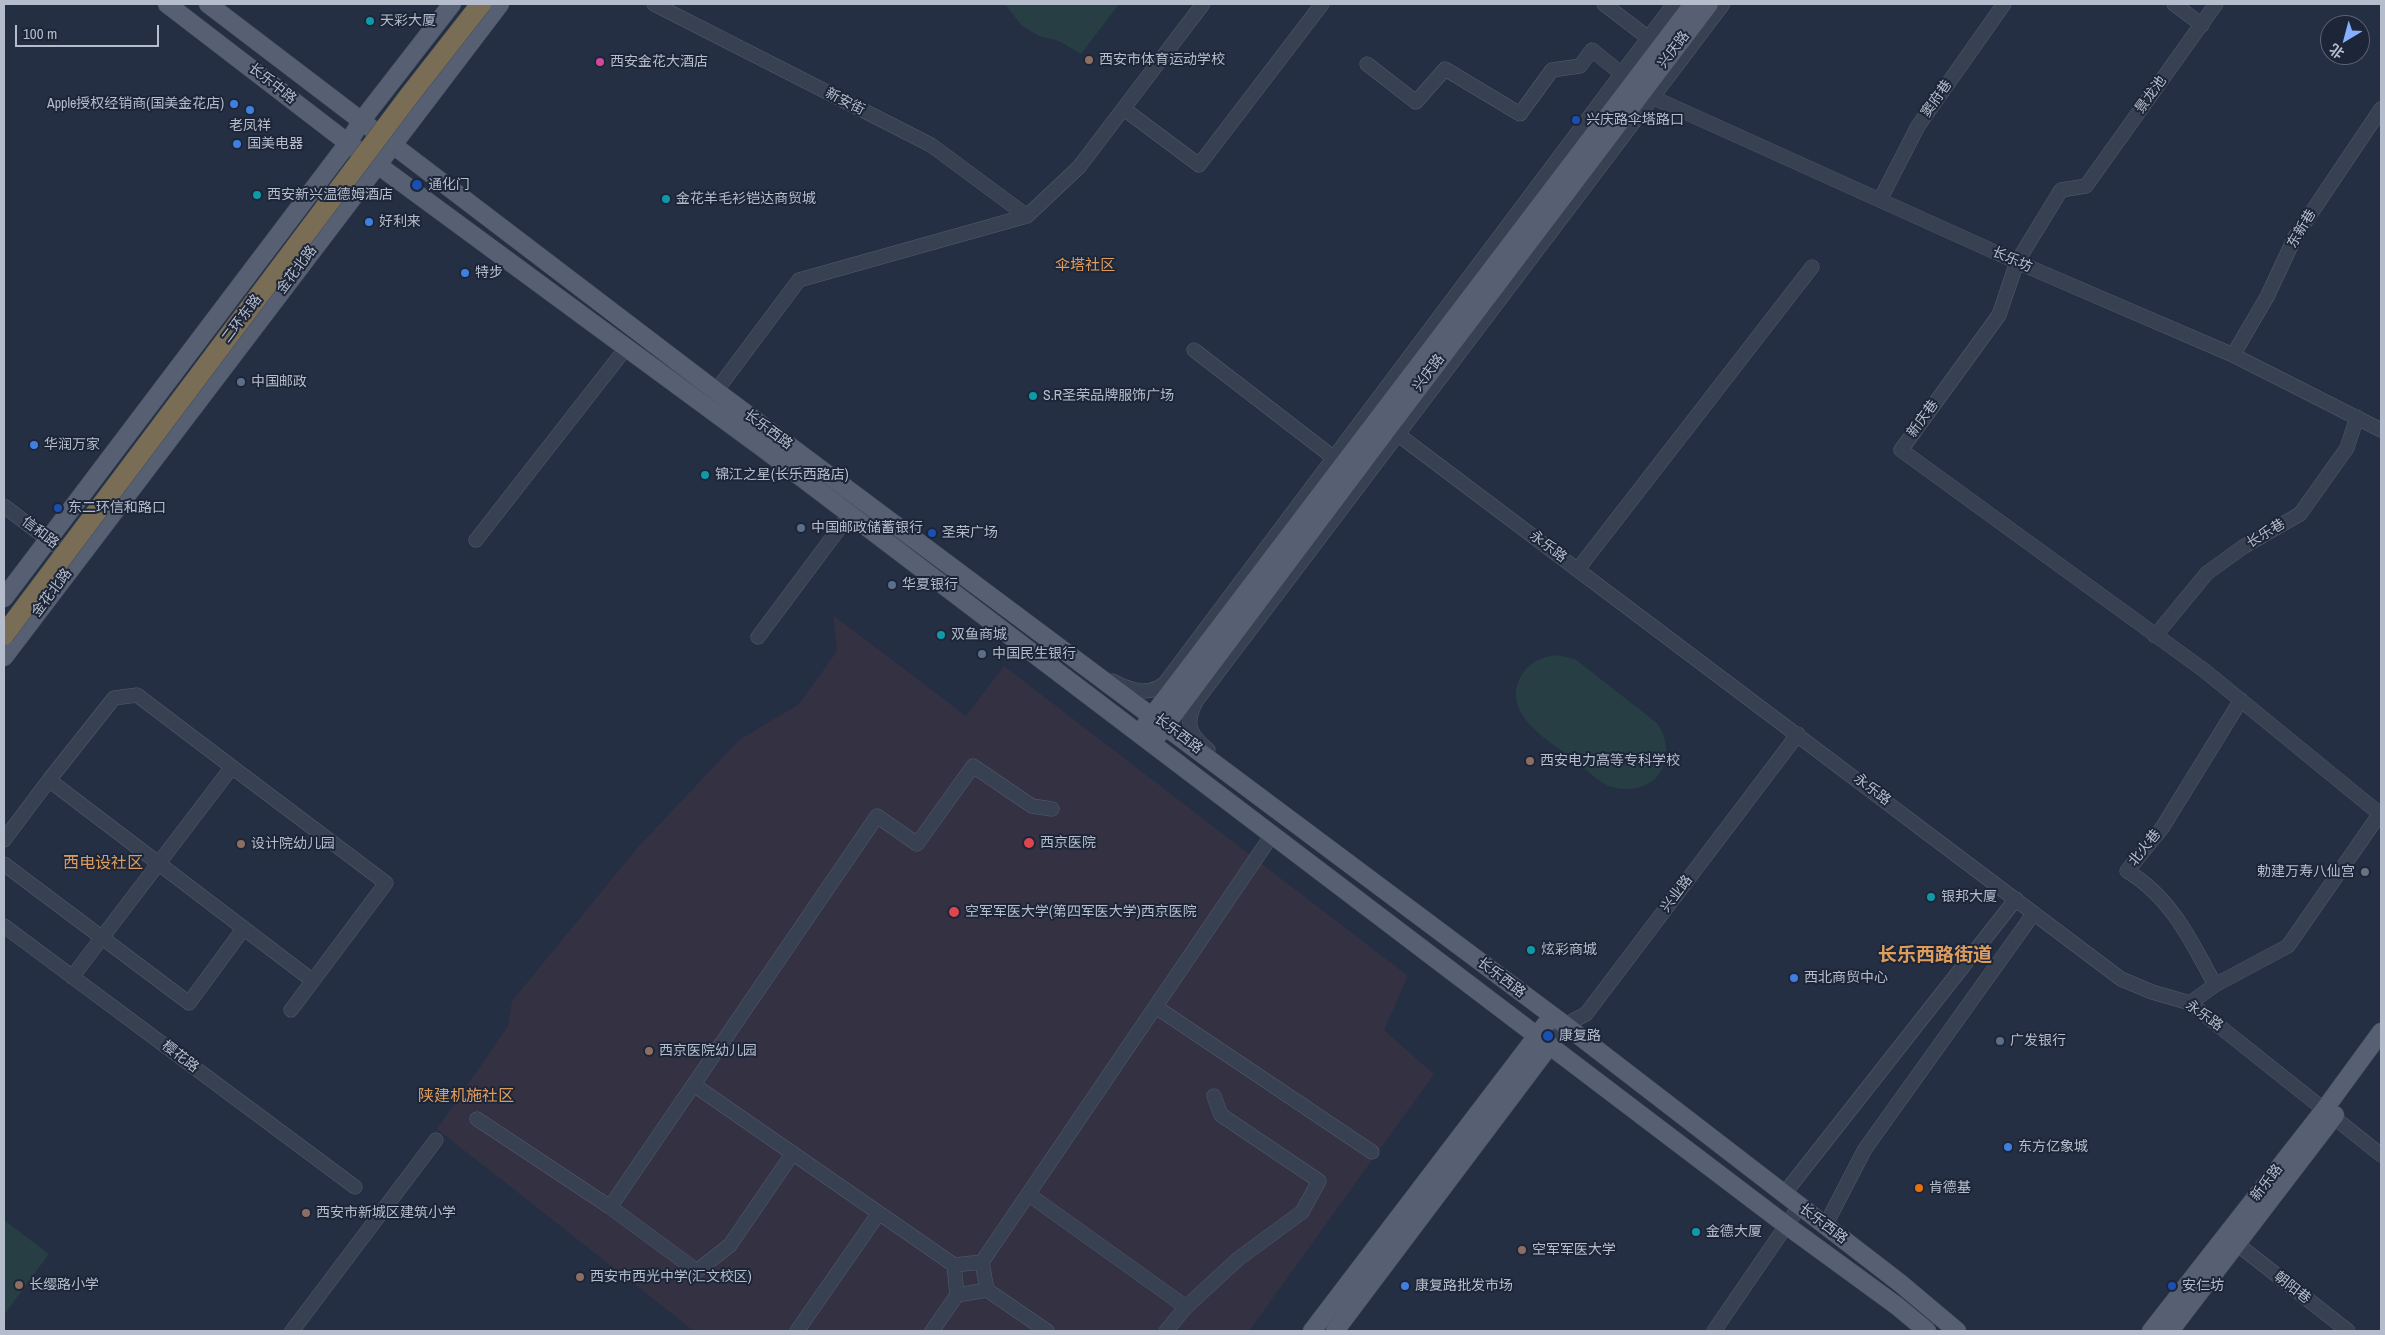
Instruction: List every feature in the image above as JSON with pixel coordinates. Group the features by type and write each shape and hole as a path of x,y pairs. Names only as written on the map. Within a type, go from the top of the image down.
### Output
{"highway":[{"name":"二环东路","path":"4,613 363,136 466,4"},
{"name":"二环东路","path":"4,635 409,96 481,4"}],"main road":[{"name":"长乐中路","path":"167,4 377,164"},
{"name":"长乐中路","path":"208,4 394,144"},
{"path":"4,598 348,143 362,120 452,4"},
{"name":"金花北路","path":"4,657 500,4"},
{"name":"兴庆路","path":"1145,739 1383,423 1693,4"},
{"name":"兴庆路","path":"1159,721 1198,682 1383,423 1648,95 1660,47 1709,4"},
{"name":"长乐西路","path":"394,144 716,391 1559,1020 1900,1283 1956,1331"},
{"name":"长乐西路","path":"377,164 850,514 1786,1225 1898,1306 1927,1331"},
{"path":"1198,682 1221,668"},
{"path":"1312,1331 1559,1020"},
{"name":"新乐路","path":"2170,1331 2237,1244 2329,1113 2381,1032"},
{"path":"1335,1331 1543,1040"},
{"name":"新乐路","path":"2151,1331 2381,1052"}],"street":[{"name":"新安街","path":"654,4 931,145 1027,216"},
{"path":"716,391 799,280 1027,216 1079,167 1203,4"},
{"path":"1124,109 1199,165 1322,4"},
{"path":"1604,4 1660,47"},
{"path":"1238,780 1198,742 1191,731 1189,722 1191,712 1197,700 1221,668 1383,423 1622,74 1660,47 1674,4"},
{"path":"1648,95 1723,4"},
{"name":"窦府巷","path":"1880,200 1918,126 2004,4"},
{"path":"2174,4 2202,25"},
{"name":"景龙池","path":"2086,186 2216,4"},
{"path":"1368,64 1416,102 1445,69 1520,114 1552,70 1580,66 1592,50 1622,74"},
{"name":"长乐坊","path":"1648,95 2016,262 2233,355 2381,430"},
{"name":"东新巷","path":"2233,355 2267,297 2295,237 2381,110"},
{"name":"新庆巷","path":"2086,186 2061,190 2016,262 1999,315 1900,450 2155,636"},
{"path":"1578,569 1812,267"},
{"path":"476,540 626,348"},
{"path":"1194,350 1334,458"},
{"name":"长乐巷","path":"2155,636 2208,573 2243,547 2300,514 2347,448 2357,417"},
{"path":"1096,673 1117,684 1143,692 1159,689 1334,458 1383,423"},
{"name":"永乐路","path":"1383,423 2121,979 2152,992 2190,1003 2381,1155"},
{"name":"信和路","path":"4,506 76,561"},
{"path":"758,637 850,514"},
{"path":"2155,636 2241,700 2380,813 2288,946 2215,985 2190,1003"},
{"path":"4,840 114,698 137,695 386,883 291,1010"},
{"name":"北火巷","path":"2215,985 2177,917 2145,882 2126,871 2162,828 2241,700"},
{"name":"兴业路","path":"1559,1020 1586,1014 1798,734"},
{"path":"610,1207 877,816 917,844 973,766 1032,806 1052,809"},
{"path":"72,977 232,767"},
{"path":"49,780 313,981"},
{"path":"987,1290 982,1262 1272,835"},
{"path":"4,864 189,1003 244,928"},
{"path":"1784,1194 2016,899"},
{"path":"1825,1226 1865,1149 2034,913"},
{"name":"樱花路","path":"4,926 355,1187"},
{"path":"1156,1007 1372,1152"},
{"path":"694,1085 954,1265 982,1262"},
{"path":"1166,1331 1186,1307 1238,1259 1302,1212 1319,1182 1222,1115 1214,1096"},
{"path":"477,1119 610,1207 697,1271 730,1244 793,1153"},
{"path":"292,1331 436,1140"},
{"path":"1028,1194 1186,1307"},
{"path":"1714,1331 1799,1206"},
{"path":"797,1331 879,1213"},
{"name":"朝阳巷","path":"2237,1244 2348,1331"},
{"path":"932,1331 957,1294 954,1265"},
{"path":"957,1294 987,1290 1048,1331"}],"shaded area":[{"name":"空军军医大学(第四军医大学)西京医院","path":"833,615 966,716 1004,666 1408,976 1384,1030 1434,1074 1249,1331 694,1331 437,1129 508,1026 512,1001 638,847 739,740 799,704 837,651"}],"green space":[{"path":"1005,4 1119,4 1081,54 1059,41 1039,36 1021,25"},
{"path":"1556,655 1575,659 1657,723 1665,740 1666,756 1662,769 1653,781 1647,785 1632,789 1616,788 1605,784 1542,736 1523,716 1517,704 1516,691 1520,678 1531,664"},
{"path":"4,1220 49,1254 4,1315"}],"place":[{"name":"天彩大厦","path":"370,21"},
{"name":"西安市体育运动学校","path":"1089,60"},
{"name":"西安金花大酒店","path":"600,62"},
{"name":"Apple授权经销商(国美金花店)","path":"234,104"},
{"name":"老凤祥","path":"250,110"},
{"name":"兴庆路伞塔路口","path":"1576,120"},
{"name":"国美电器","path":"237,144"},
{"name":"通化门","path":"417,185"},
{"name":"西安新兴温德姆酒店","path":"257,195"},
{"name":"金花羊毛衫铠达商贸城","path":"666,199"},
{"name":"好利来","path":"369,222"},
{"name":"特步","path":"465,273"},
{"name":"中国邮政","path":"241,382"},
{"name":"S.R圣荣品牌服饰广场","path":"1033,396"},
{"name":"华润万家","path":"34,445"},
{"name":"锦江之星(长乐西路店)","path":"705,475"},
{"name":"东二环信和路口","path":"58,508"},
{"name":"中国邮政储蓄银行","path":"801,528"},
{"name":"圣荣广场","path":"932,533"},
{"name":"华夏银行","path":"892,585"},
{"name":"双鱼商城","path":"941,635"},
{"name":"中国民生银行","path":"982,654"},
{"name":"西安电力高等专科学校","path":"1530,761"},
{"name":"西京医院","path":"1029,843"},
{"name":"设计院幼儿园","path":"241,844"},
{"name":"勅建万寿八仙宫","path":"2365,872"},
{"name":"银邦大厦","path":"1931,897"},
{"name":"空军军医大学(第四军医大学)西京医院","path":"954,912"},
{"name":"炫彩商城","path":"1531,950"},
{"name":"西北商贸中心","path":"1794,978"},
{"name":"康复路","path":"1548,1036"},
{"name":"广发银行","path":"2000,1041"},
{"name":"西京医院幼儿园","path":"649,1051"},
{"name":"东方亿象城","path":"2008,1147"},
{"name":"肯德基","path":"1919,1188"},
{"name":"西安市新城区建筑小学","path":"306,1213"},
{"name":"金德大厦","path":"1696,1232"},
{"name":"空军军医大学","path":"1522,1250"},
{"name":"西安市西光中学(汇文校区)","path":"580,1277"},
{"name":"长缨路小学","path":"19,1285"},
{"name":"康复路批发市场","path":"1405,1286"},
{"name":"安仁坊","path":"2172,1286"}],"district":[{"name":"伞塔社区","path":"1085,266"},
{"name":"西电设社区","path":"103,864"},
{"name":"长乐西路街道","path":"1935,956"},
{"name":"陕建机施社区","path":"466,1097"}]}
